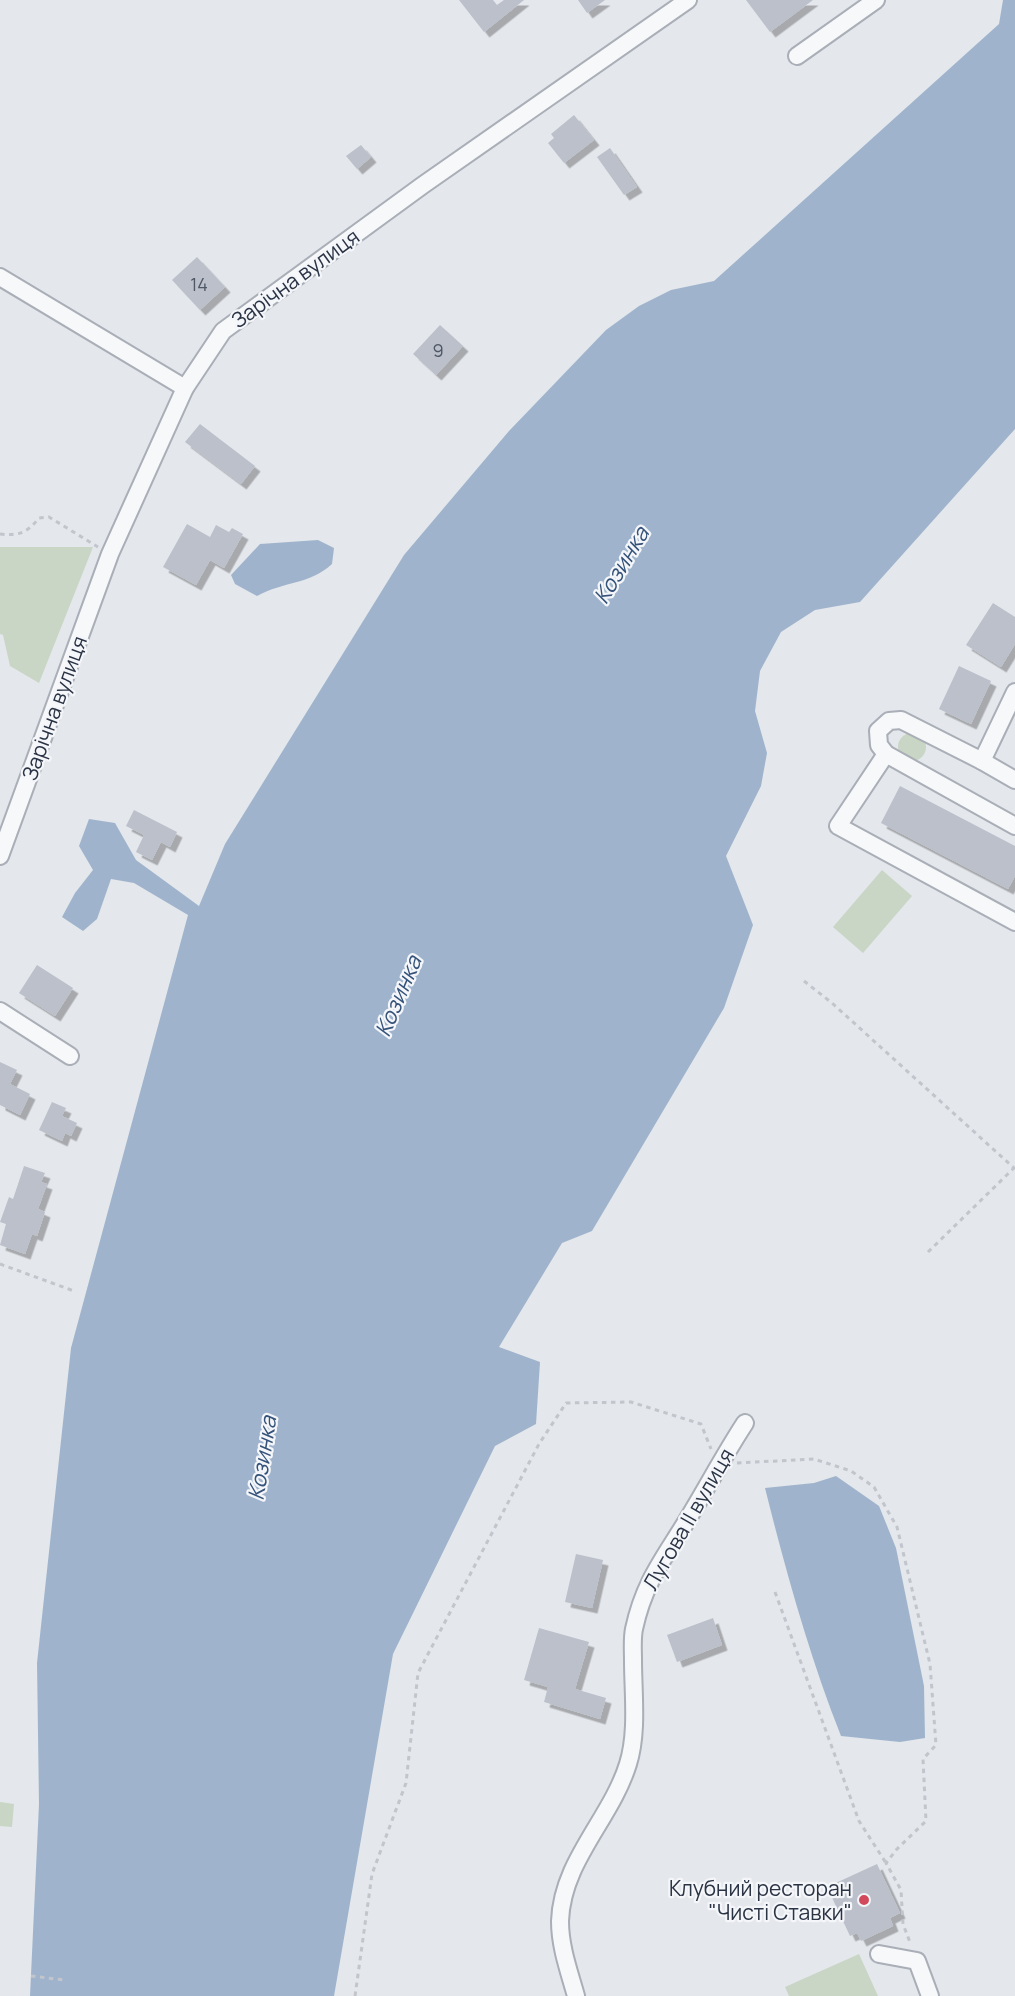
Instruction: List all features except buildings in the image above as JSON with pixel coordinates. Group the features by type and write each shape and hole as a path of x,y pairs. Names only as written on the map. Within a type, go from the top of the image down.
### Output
{"street":[{"name":"Зарічна вулиця","path":"0,856 110,554 185,388 223,331 423,185 688,0"},
{"path":"797,56 876,0"},
{"path":"0,277 185,388"},
{"path":"982,761 1015,692"},
{"path":"1015,780 901,720 889,721 878,731 879,745 886,754 1015,826"},
{"path":"886,754 838,826 1015,922"},
{"path":"0,1011 70,1056"},
{"name":"Лугова II вулиця","path":"576,1996 562,1949 561,1906 568,1880 580,1854 617,1791 629,1763 633,1731 633,1631 645,1589 666,1550 692,1513 717,1464 745,1423"},
{"path":"879,1954 917,1960 930,1996"}],"path":[{"path":"0,534 16,536 30,530 39,518 49,517 110,554"},
{"path":"804,981 832,1003 1015,1168 928,1252"},
{"path":"0,1264 74,1291"},
{"path":"355,1996 372,1874 406,1783 418,1673 540,1444 566,1403 631,1402 701,1424 717,1464 814,1459 851,1471 874,1487 897,1527 930,1664 936,1745 923,1759 926,1821 886,1863"},
{"path":"776,1592 859,1821 901,1890 903,1923 917,1960"},
{"path":"31,1976 64,1980"}],"green space":[{"path":"0,547 93,547 39,683 10,666 3,635 0,634"},
{"path":"912,733 922,737 926,747 922,757 912,761 902,757 898,747 902,737"},
{"path":"882,870 912,896 863,953 833,927"},
{"path":"0,1802 14,1804 12,1827 0,1826"},
{"path":"859,1954 878,1996 789,1996 785,1987"}],"water":[{"name":"Козинка","path":"1003,0 1015,0 1015,429 860,602 815,610 781,632 760,671 755,711 767,753 761,786 726,856 753,925 724,1008 592,1231 562,1243 499,1347 540,1362 536,1424 495,1446 393,1654 334,1996 30,1996 39,1804 37,1663 71,1348 188,915 134,883 111,879 97,919 83,931 62,917 75,893 93,870 79,846 89,819 115,823 136,860 199,906 225,844 404,555 509,431 606,330 639,306 671,290 714,281 999,24"},
{"path":"318,540 334,548 332,564 314,576 257,596 235,584 231,575 260,544"},
{"path":"836,1476 879,1506 896,1548 924,1686 925,1738 900,1742 841,1736 808,1644 765,1488 814,1483"}],"place":[{"name":"Клубний ресторан \"Чисті Ставки\"","path":"864,1900"}]}
